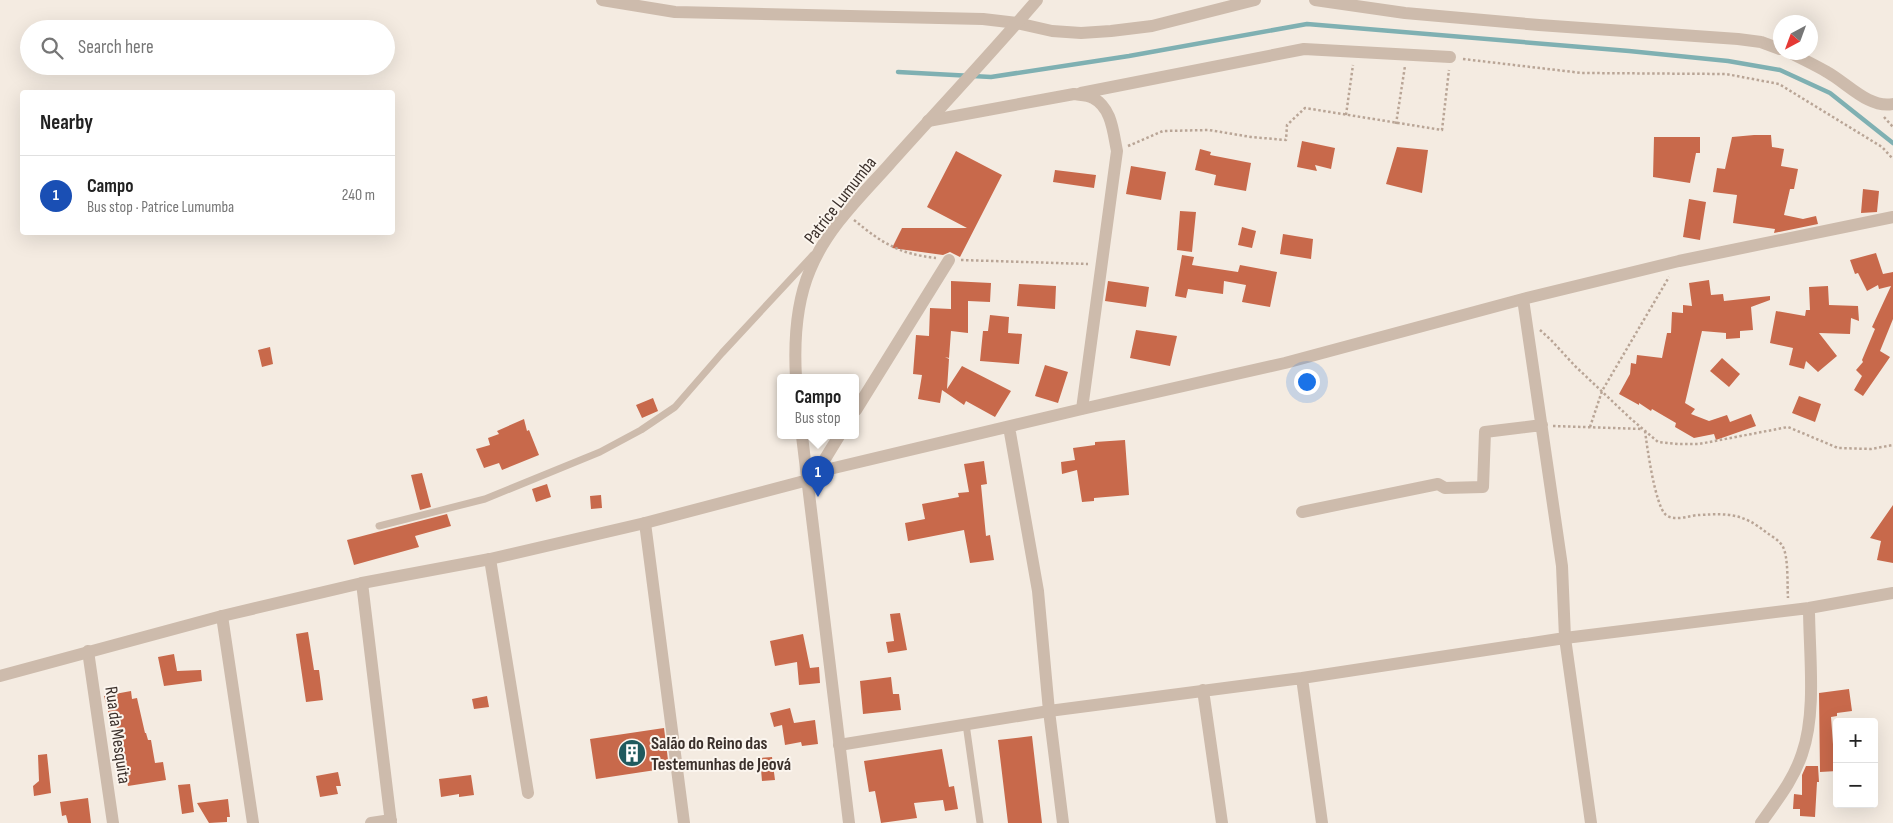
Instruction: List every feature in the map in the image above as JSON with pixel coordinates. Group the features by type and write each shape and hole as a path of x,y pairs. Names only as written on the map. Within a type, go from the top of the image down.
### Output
{"street":[{"path":"602,0 656,4 675,12 984,18 1052,31 1081,32 1111,31 1152,26 1255,0"},
{"path":"1017,23 1037,0"},
{"path":"1315,0 1424,15 1539,25 1738,38 1773,46"},
{"name":"Patrice Lumumba","path":"796,374 796,332 805,284 810,269 824,244 846,214 1017,23"},
{"path":"928,121 1304,49 1450,57"},
{"path":"1804,60 1828,73 1865,98 1885,106 1893,104"},
{"path":"1074,94 1092,98 1101,104 1110,118 1117,151 1082,409"},
{"path":"0,676 222,616 362,583 490,559 645,523 812,476 1082,409 1285,363 1523,299 1679,261 1893,217"},
{"path":"859,405 949,260"},
{"path":"1523,299 1562,566 1565,638 1591,823"},
{"path":"1302,512 1438,484 1446,488 1483,487 1485,432 1542,426"},
{"path":"1009,427 1038,591 1049,711 1063,823"},
{"path":"803,439 812,476 839,745 849,823"},
{"path":"812,476 837,439"},
{"path":"645,523 684,823"},
{"path":"490,559 528,793"},
{"path":"362,583 391,822 371,823"},
{"path":"839,745 1049,711 1302,678 1565,638 1809,608 1893,593"},
{"path":"1761,823 1775,806 1792,776 1802,752 1810,710 1809,608"},
{"path":"222,616 253,823"},
{"name":"Rua da Mesquita","path":"88,652 113,823"},
{"path":"1302,678 1322,823"},
{"path":"1203,690 1222,823"}],"lane":[{"path":"380,526 484,498 600,452 641,430 675,407 722,353 824,244"},
{"path":"966,724 980,823"}],"path":[{"path":"1346,115 1355,52"},
{"path":"1396,124 1407,55"},
{"path":"1117,151 1162,131 1208,130 1286,140 1286,125 1305,108 1442,130 1450,57 1582,73 1726,74 1779,84 1882,147 1893,159"},
{"path":"846,214 869,233 892,248 924,257 949,260 1102,265"},
{"path":"1590,427 1602,391 1679,261"},
{"path":"1526,318 1630,418 1658,442 1699,444 1788,427 1838,448 1871,449 1893,445"},
{"path":"1542,426 1644,429"},
{"path":"1644,429 1661,508 1666,515 1674,518 1700,515 1735,516 1754,522 1782,545 1785,556 1789,610"}],"building":[{"path":"1771,135 1772,147 1784,149 1781,166 1798,169 1794,189 1790,189 1784,215 1803,219 1816,216 1818,224 1774,233 1775,229 1733,223 1737,195 1713,192 1717,168 1725,169 1732,137"},
{"path":"1654,137 1700,137 1700,153 1696,153 1690,183 1653,177"},
{"path":"1302,141 1335,148 1331,169 1315,165 1317,171 1297,167"},
{"path":"1397,147 1428,150 1422,193 1386,184"},
{"path":"1200,149 1211,152 1210,155 1251,163 1246,191 1214,185 1216,175 1195,170"},
{"path":"956,151 1002,175 960,257 950,252 943,255 892,248 902,228 967,228 927,207"},
{"path":"1131,166 1166,172 1161,200 1126,194"},
{"path":"1055,170 1096,175 1094,188 1053,182"},
{"path":"1863,189 1879,191 1877,212 1861,213"},
{"path":"1689,199 1706,202 1700,240 1683,237"},
{"path":"1180,211 1196,212 1192,252 1177,250"},
{"path":"1242,227 1256,231 1252,248 1238,245"},
{"path":"1283,234 1313,239 1311,259 1280,254"},
{"path":"1876,253 1883,274 1893,272 1893,319 1880,351 1890,357 1863,396 1854,390 1862,376 1856,370 1863,362 1862,360 1875,329 1872,327 1891,286 1879,289 1878,285 1867,291 1858,273 1855,274 1850,260"},
{"path":"1182,255 1194,257 1192,265 1238,272 1240,265 1277,272 1270,307 1242,302 1246,285 1224,281 1223,294 1188,289 1186,298 1175,296"},
{"path":"1709,280 1711,295 1723,294 1724,301 1770,296 1770,300 1751,307 1753,330 1740,331 1740,338 1726,339 1726,333 1702,331 1685,403 1695,409 1691,414 1709,421 1727,415 1730,422 1751,414 1756,426 1716,440 1714,434 1694,438 1675,427 1676,423 1652,409 1651,411 1619,394 1630,374 1631,363 1636,364 1637,355 1662,358 1667,333 1671,333 1672,312 1683,313 1683,305 1692,306 1689,283"},
{"path":"951,281 991,283 990,302 968,301 968,333 951,331 949,358 945,357 949,359 947,389 962,366 1011,391 995,417 966,401 964,405 942,390 940,403 918,399 922,375 913,374 916,335 929,336 930,308 951,309"},
{"path":"1108,281 1149,287 1146,307 1105,301"},
{"path":"1019,284 1056,286 1055,309 1017,306"},
{"path":"1828,286 1829,305 1858,306 1859,321 1851,318 1850,334 1819,333 1837,356 1818,372 1806,361 1804,369 1789,365 1793,348 1770,343 1776,311 1805,316 1806,310 1810,310 1809,287"},
{"path":"990,315 1009,317 1008,333 1022,334 1019,364 980,361 983,331 988,331"},
{"path":"1136,330 1177,336 1170,366 1130,358"},
{"path":"270,347 273,364 262,367 258,350"},
{"path":"1722,358 1740,374 1729,387 1710,371"},
{"path":"1045,365 1068,372 1058,403 1035,396"},
{"path":"1799,396 1821,404 1815,422 1792,413"},
{"path":"653,398 658,411 642,418 636,405"},
{"path":"524,419 527,431 529,430 539,455 502,470 499,463 484,468 476,449 490,445 488,438 499,434 497,431"},
{"path":"1125,440 1129,495 1094,498 1094,501 1082,502 1077,470 1062,474 1061,462 1075,460 1073,448 1095,445 1095,442"},
{"path":"984,461 987,484 981,485 986,536 990,535 994,560 970,563 964,530 908,541 905,523 925,519 922,504 959,497 958,493 969,492 964,464"},
{"path":"422,473 431,507 420,510 411,475"},
{"path":"547,484 551,497 536,502 532,489"},
{"path":"601,495 602,508 591,509 590,496"},
{"path":"1893,505 1893,563 1877,560 1881,541 1870,538"},
{"path":"447,514 451,526 415,536 419,547 354,565 347,540"},
{"path":"900,613 907,650 888,653 886,642 894,641 890,614"},
{"path":"308,632 314,670 319,670 323,700 306,702 296,634"},
{"path":"803,634 810,668 819,667 820,683 799,685 797,662 775,666 770,641"},
{"path":"174,654 177,671 201,670 202,681 164,686 158,657"},
{"path":"891,677 893,694 899,694 901,710 863,714 860,681"},
{"path":"1849,689 1852,711 1837,713 1837,716 1831,717 1833,771 1820,772 1819,693"},
{"path":"131,691 132,699 137,698 145,733 148,740 151,740 155,763 163,762 166,780 128,786 123,759 121,759 114,714 109,715 104,696"},
{"path":"487,696 489,707 474,709 472,699"},
{"path":"790,708 794,723 815,720 818,744 802,746 801,742 785,745 782,725 774,727 770,713"},
{"name":"Salão do Reino das Testemunhas de Jeová","path":"664,728 669,768 596,779 590,739"},
{"path":"1032,736 1042,823 1008,823 998,740"},
{"path":"942,749 949,787 954,786 958,809 945,811 943,800 914,803 917,818 881,823 875,791 869,792 864,761"},
{"path":"47,754 51,793 34,796 33,786 39,781 38,755"},
{"path":"772,757 775,780 762,781 760,758"},
{"path":"1806,766 1818,766 1819,782 1817,782 1815,817 1800,816 1800,809 1793,809 1794,794 1802,795 1802,775"},
{"path":"338,772 341,786 336,786 338,794 320,797 316,776"},
{"path":"471,775 474,795 459,797 459,794 441,797 439,779"},
{"path":"190,784 194,812 182,814 178,785"},
{"path":"88,798 91,823 68,823 66,815 62,816 60,802"},
{"path":"228,799 230,817 227,817 227,822 209,823 197,803"}],"waterway":[{"path":"898,72 991,77 1129,56 1307,24 1629,51 1728,61 1780,70 1830,93 1893,143"}],"place":[{"name":"Campo","path":"818,497"},
{"name":"Salão do Reino das Testemunhas de Jeová","path":"632,753"}]}
